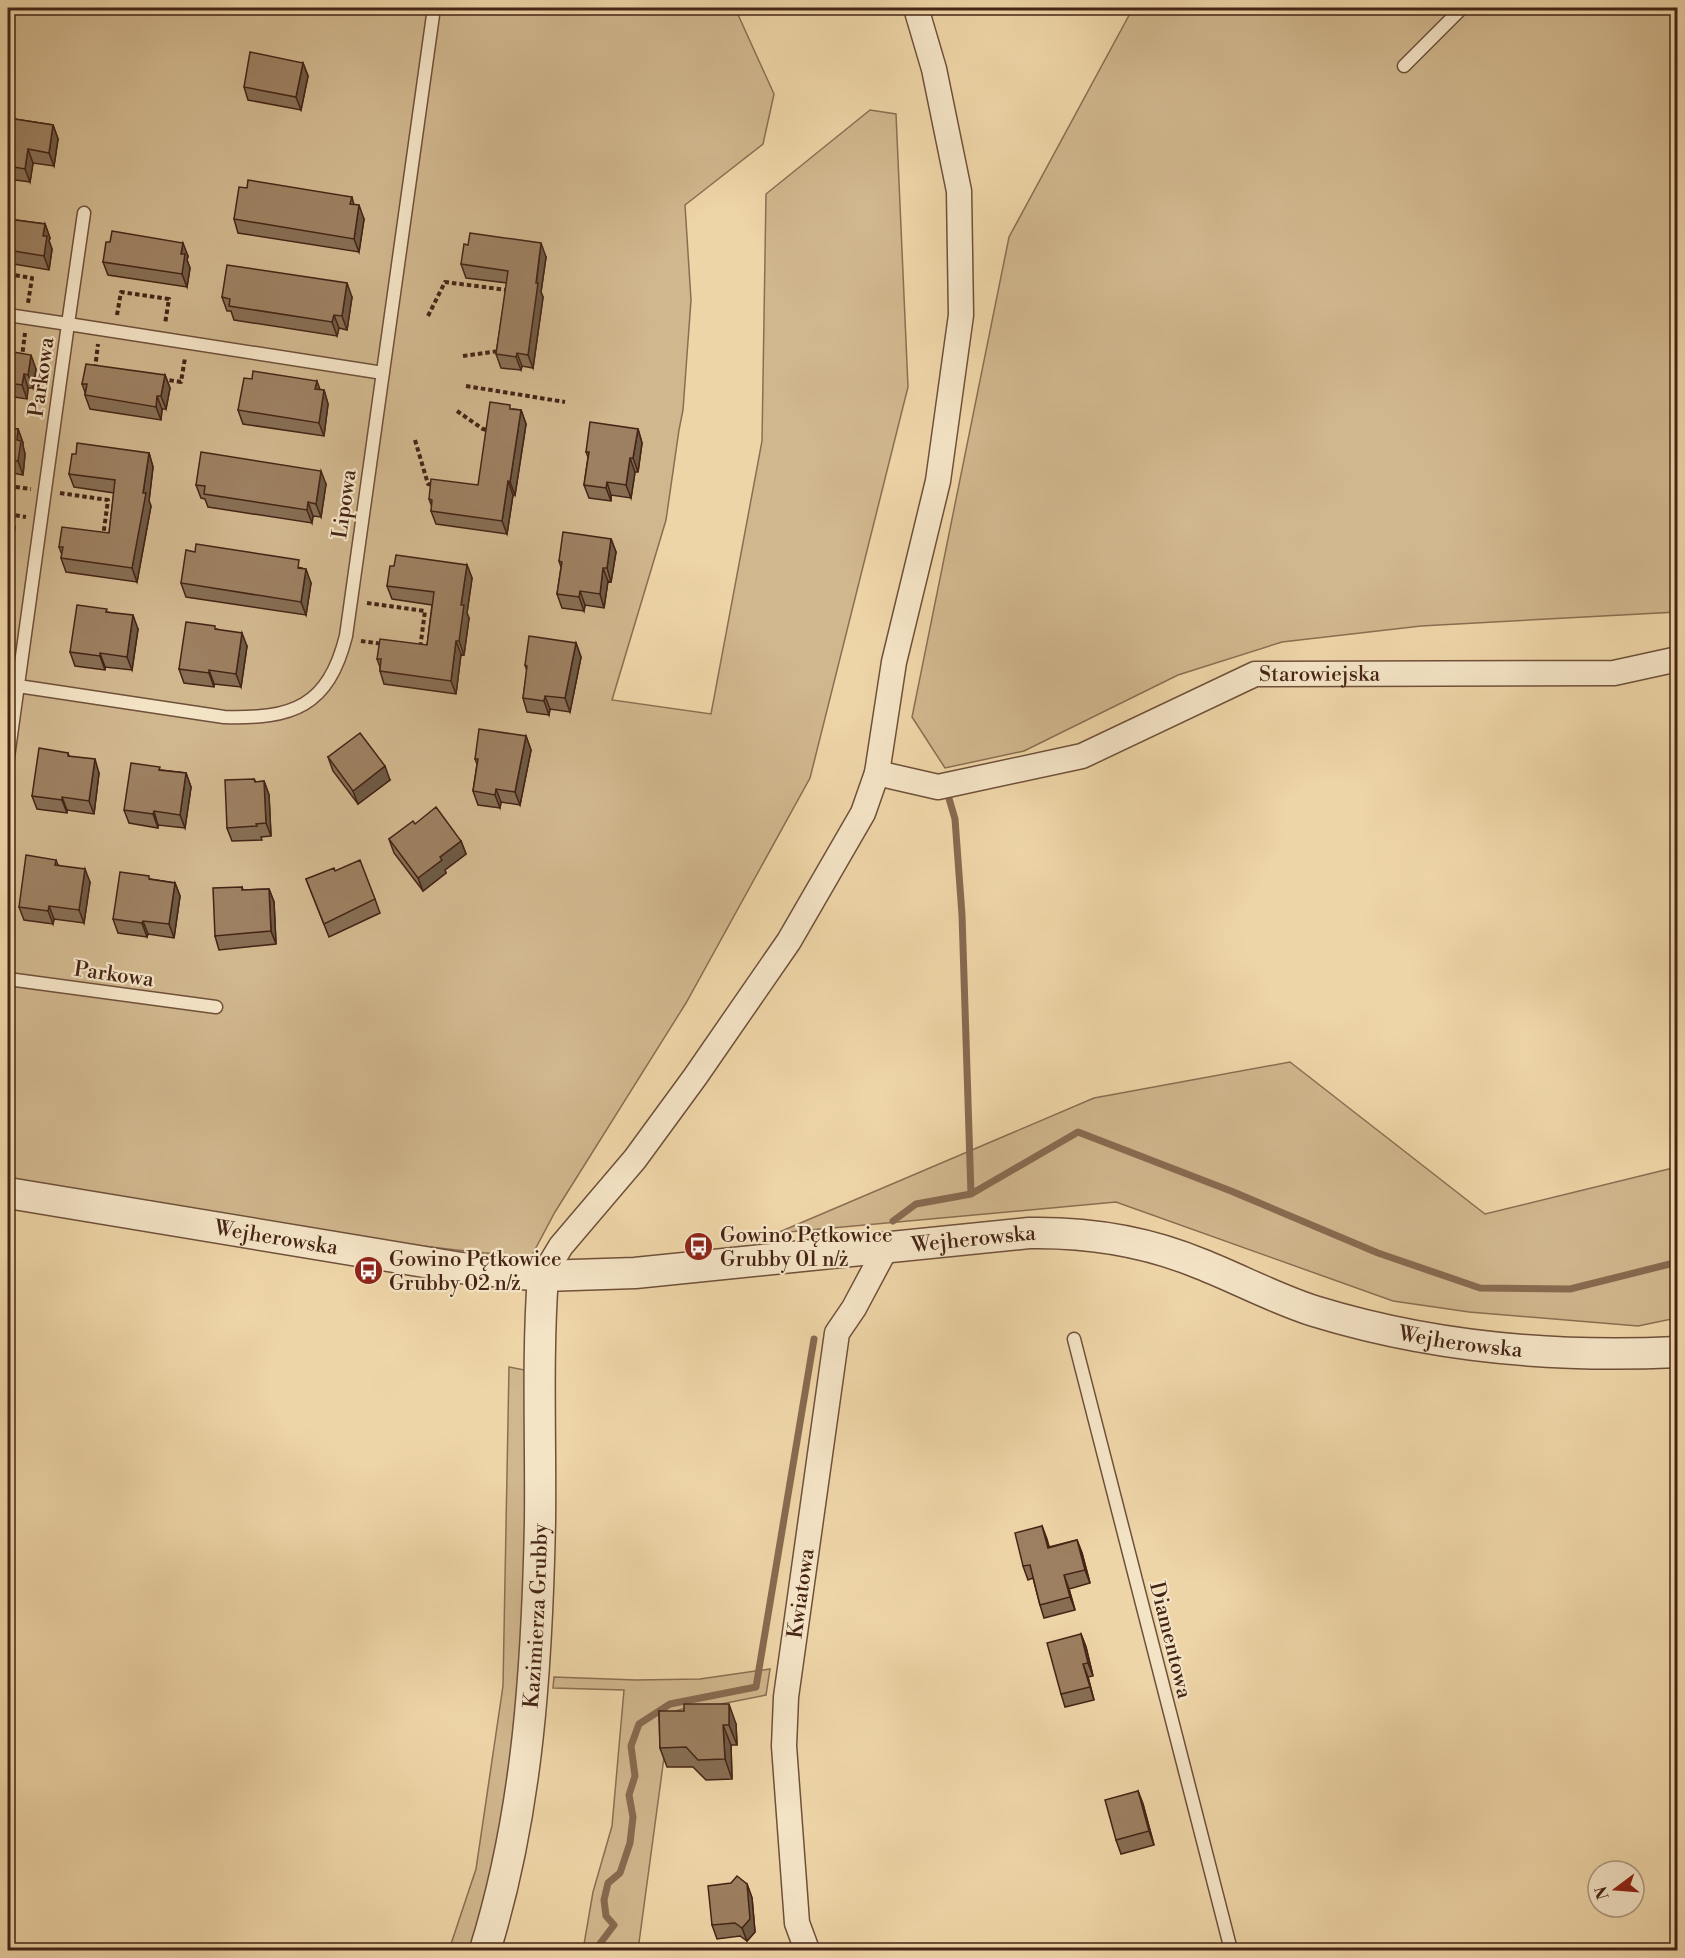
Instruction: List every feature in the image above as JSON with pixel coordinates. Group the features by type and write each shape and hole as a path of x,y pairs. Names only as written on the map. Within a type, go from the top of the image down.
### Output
{"street":[{"path":"543,1276 561,1246 635,1159 789,941 863,813 877,773 894,662 938,481 961,315 959,191 934,69 916,8"},
{"name":"Starowiejska","path":"877,773 938,787 1082,756 1255,674 1614,673 1677,659"},
{"name":"Wejherowska","path":"8,1193 460,1268 543,1276 635,1273 1029,1233 1086,1234 1172,1253 1312,1311 1402,1334 1459,1344 1509,1348 1617,1354 1677,1352"},
{"name":"Kwiatowa","path":"807,1950 797,1923 784,1746 786,1697 837,1333 854,1308 886,1248"},
{"name":"Kazimierza Grubby","path":"485,1950 498,1905 520,1796 533,1690 540,1521 540,1361 543,1276"}],"lane":[{"name":"Lipowa","path":"18,686 224,717 259,718 289,712 313,699 329,679 340,659 345,639 434,8"},
{"path":"1404,66 1462,8"},
{"name":"Parkowa","path":"8,757 84,213"},
{"name":"Parkowa","path":"8,315 68,324"},
{"path":"68,324 383,373"},
{"name":"Parkowa","path":"8,979 216,1007"},
{"name":"Diamentowa","path":"1074,1339 1231,1950"}],"path":[{"path":"8,274 32,278 22,357 15,356"},
{"path":"428,316 445,282 507,290 506,300"},
{"path":"115,331 122,292 169,299 163,339"},
{"path":"101,329 95,369 105,370"},
{"path":"463,356 499,351 500,341"},
{"path":"159,379 181,382 187,342"},
{"path":"466,386 565,402"},
{"path":"457,411 487,430 486,440"},
{"path":"415,440 428,484 438,485"},
{"path":"45,491 108,500 103,537 92,536"},
{"path":"351,600 425,611 420,650 409,648"},
{"path":"345,639 388,645"}],"shaded area":[{"path":"8,8 735,8 774,94 763,144 685,205 691,300 683,410 666,520 612,700 711,714 762,441 766,194 870,110 896,114 908,387 810,778 686,1003 555,1212 531,1257 334,1234 8,1178"},
{"path":"1133,8 1677,8 1677,612 1421,626 1282,642 1178,675 1024,751 945,768 912,717 1009,237"},
{"path":"1290,1062 1485,1214 1677,1167 1677,1318 1638,1326 1469,1312 1393,1301 1116,1202 777,1233 1094,1098"},
{"path":"509,1367 530,1371 519,1740 476,1950 449,1950 476,1869 503,1686"},
{"path":"770,1669 766,1695 670,1713 638,1950 583,1950 593,1892 612,1826 624,1690 553,1688 554,1677 636,1680 700,1679"}],"building":[{"path":"250,52 303,63 296,97 244,87"},
{"path":"8,118 53,125 49,153 28,149 25,169 8,166"},
{"path":"248,180 352,197 350,204 359,205 354,239 234,219 239,187 247,188"},
{"path":"8,219 45,224 43,236 47,236 44,256 8,250"},
{"path":"112,231 183,243 181,254 185,254 182,274 103,262 106,242 110,242"},
{"path":"470,233 541,243 528,355 517,353 516,357 496,354 508,271 461,264 464,244 468,245"},
{"path":"227,265 347,283 342,316 334,315 332,322 229,306 230,299 222,297"},
{"path":"8,351 31,355 28,375 24,374 22,385 8,383"},
{"path":"86,364 165,375 161,396 157,396 156,407 85,395 87,384 82,384"},
{"path":"253,371 317,381 315,389 324,390 319,423 238,410 244,378 252,379"},
{"path":"490,402 510,405 510,409 521,410 502,521 431,511 432,500 429,499 431,479 478,485"},
{"path":"590,422 638,429 626,485 607,482 606,488 584,485 589,452 586,452"},
{"path":"8,428 18,429 17,440 21,441 18,461 8,460"},
{"path":"77,443 149,453 143,493 146,493 132,568 61,558 63,547 59,547 62,527 109,533 115,480 69,474 72,454 76,454"},
{"path":"201,452 321,471 316,504 308,502 307,510 204,494 205,486 196,485"},
{"path":"563,532 611,539 607,568 603,568 600,594 580,591 579,597 557,594 562,562 559,561"},
{"path":"196,544 299,560 298,568 306,569 301,602 181,583 186,550 195,552"},
{"path":"396,555 467,565 461,605 464,605 459,641 456,641 451,681 380,671 381,659 377,659 380,639 427,645 434,592 387,586 390,566 394,566"},
{"path":"77,605 133,615 127,657 70,652"},
{"path":"186,622 242,633 236,674 179,669"},
{"path":"529,636 576,643 565,698 545,696 544,701 523,698"},
{"path":"479,729 526,736 515,792 496,789 495,795 473,791 478,759 475,759"},
{"path":"360,733 385,766 353,791 328,757"},
{"path":"39,748 68,753 68,756 95,759 89,801 32,796"},
{"path":"131,763 160,767 159,770 186,773 180,815 124,810"},
{"path":"254,779 255,782 264,781 266,823 256,824 257,826 227,828 225,780"},
{"path":"436,807 461,841 440,857 442,860 418,878 389,839 413,821 415,824"},
{"path":"26,855 56,860 55,865 85,869 79,910 49,906 48,911 19,907"},
{"path":"360,860 375,899 324,924 306,879 334,868 335,871"},
{"path":"120,872 175,883 169,924 113,919"},
{"path":"242,887 242,890 269,889 271,931 215,936 213,888"},
{"path":"1042,1526 1048,1548 1077,1540 1085,1570 1064,1575 1070,1597 1040,1605 1030,1565 1023,1566 1015,1533"},
{"path":"1081,1634 1088,1663 1083,1664 1090,1687 1061,1694 1047,1643"},
{"path":"684,1704 729,1704 729,1725 723,1725 725,1759 698,1760 686,1747 660,1748 659,1711 684,1711"},
{"path":"1138,1791 1149,1831 1116,1840 1105,1800"},
{"path":"737,1876 747,1884 750,1919 742,1928 735,1923 712,1925 708,1886 731,1883"}],"waterway":[{"path":"948,795 955,819 962,915 971,1194"},
{"path":"893,1221 916,1204 971,1194 1078,1132 1231,1191 1378,1253 1480,1288 1570,1289 1678,1262"},
{"path":"599,1950 599,1945 614,1925 606,1916 604,1900 608,1883 620,1873 630,1843 633,1817 629,1795 635,1776 631,1746 639,1724 670,1704 756,1687 814,1339"}],"place":[{"name":"Gowino Pętkowice Grubby 01 n/ż","path":"699,1247"},
{"name":"Gowino Pętkowice Grubby 02 n/ż","path":"368,1271"}]}
